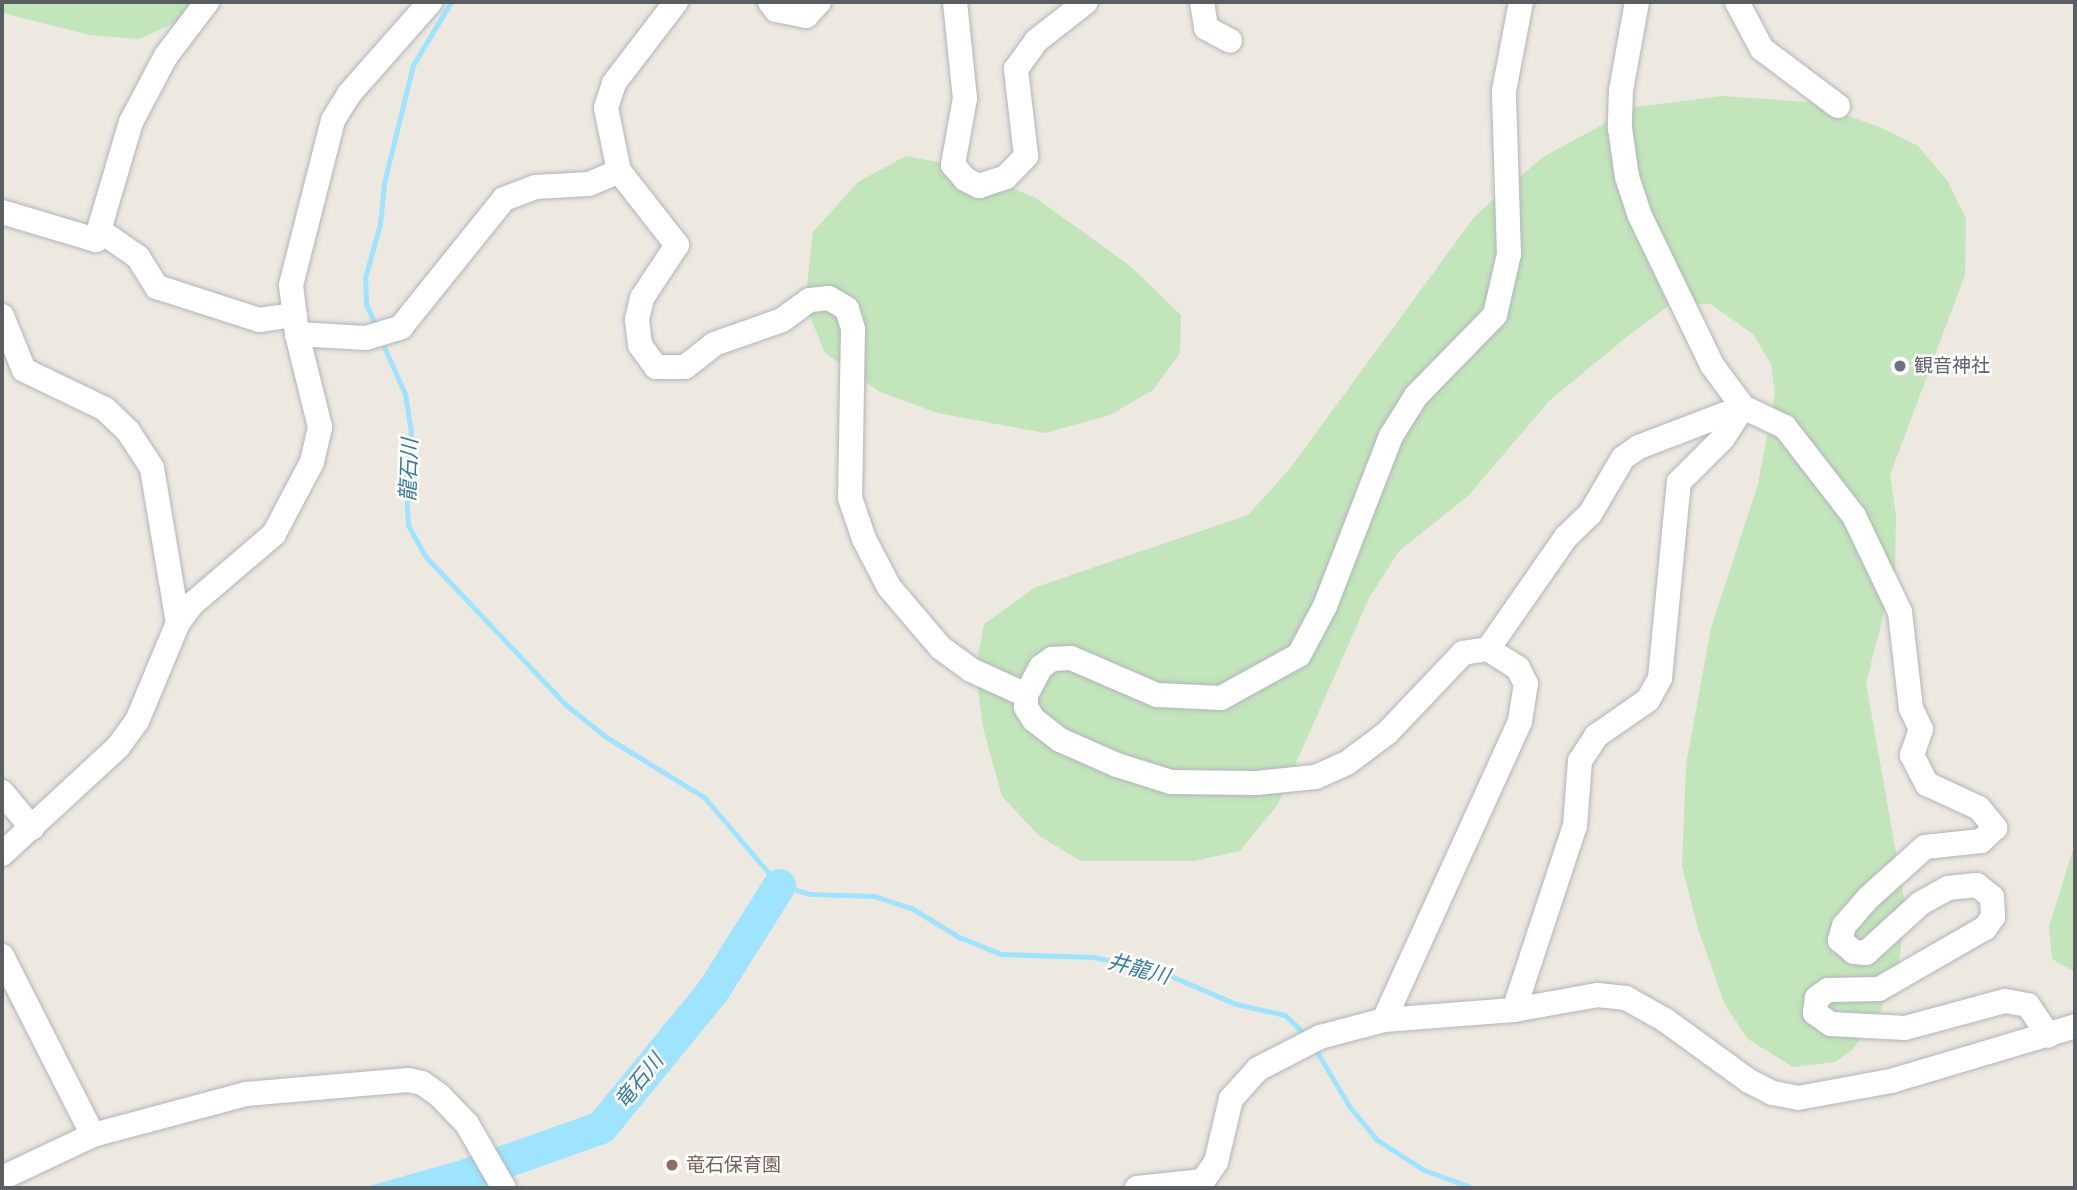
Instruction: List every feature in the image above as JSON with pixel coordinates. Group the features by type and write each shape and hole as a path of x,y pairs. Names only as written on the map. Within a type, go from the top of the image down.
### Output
{"street":[{"path":"2,212 96,240 131,122 166,56 207,2"},
{"path":"2,854 118,747 137,721 178,623 191,605 274,534 312,462 320,427 296,325 291,285 334,120 349,94 430,2"},
{"path":"676,2 614,83 606,108 619,171 677,245 642,298 637,320 640,345 656,367 685,367 714,344 782,320 810,300 829,298 847,309 853,329 850,498 864,539 888,587 941,648 971,670 1026,695"},
{"path":"770,2 776,10 806,16 819,2"},
{"path":"955,2 965,98 953,166 965,179 979,186 1006,177 1026,156 1024,103 1016,69 1036,41 1086,2"},
{"path":"1202,2 1206,28 1230,41"},
{"path":"1384,1020 1520,721 1526,684 1518,668 1488,649 1463,653 1452,662 1426,695 1347,763 1315,777 1268,782 1171,782 1116,765 1060,740 1034,720 1026,707 1026,695 1041,667 1052,659 1071,658 1157,695 1221,698 1299,655 1325,606 1391,436 1416,396 1494,315 1509,254 1504,91 1521,2"},
{"path":"1637,2 1621,90 1620,128 1627,177 1640,216 1712,365 1743,407 1785,427 1854,516 1900,612 1911,708 1921,729 1912,755 1927,784 1979,808 1995,828 1981,841 1925,847 1869,897 1844,926 1840,940 1854,952 1866,953 1921,903 1948,888 1977,885 1992,897 1993,917 1985,928 1880,989 1828,990 1817,998 1815,1013 1831,1024 1905,1028 2005,1001 2028,1005 2049,1036"},
{"path":"1737,2 1762,49 1838,106"},
{"path":"99,230 138,257 157,287 259,320 380,333 401,327 504,199 534,187 589,184 619,171"},
{"path":"2,316 23,370 105,409 128,431 152,468 178,623"},
{"path":"1488,649 1566,537 1590,514 1623,458 1639,447 1743,407"},
{"path":"1514,1010 1575,826 1580,761 1596,736 1648,700 1660,678 1679,482 1723,438 1743,407"},
{"path":"2,792 32,828"},
{"path":"2,956 93,1135"},
{"path":"1137,1188 1203,1181 1216,1162 1231,1099 1242,1083 1258,1069 1312,1040 1384,1020 1514,1010 1572,998 1626,998 1665,1020 1749,1081 1773,1093 1798,1098 1891,1081 2049,1036 2075,1026"},
{"path":"2,1178 93,1135 246,1094 408,1080 422,1083 439,1095 475,1136 502,1186"}],"green space":[{"path":"2,2 210,2 201,11 139,39 90,35 11,15 2,12"},
{"path":"1722,96 1808,102 1877,126 1918,146 1947,180 1966,219 1965,275 1890,475 1896,515 1895,570 1866,683 1906,910 1899,961 1880,1012 1853,1049 1835,1062 1793,1067 1748,1039 1725,1005 1698,929 1682,866 1686,765 1711,628 1758,484 1775,393 1771,364 1753,334 1711,304 1670,305 1634,331 1550,400 1468,496 1399,551 1369,598 1278,804 1240,851 1194,861 1081,861 1039,836 1002,796 984,732 975,673 984,624 1036,587 1248,515 1288,471 1475,216 1543,157 1635,107"},
{"path":"906,156 963,167 1036,198 1130,266 1181,315 1180,353 1153,390 1110,415 1045,433 938,413 880,392 825,353 805,304 813,232 858,182"},
{"path":"2075,843 2075,972 2052,959 2049,927"}],"water":[{"path":"482,1154 498,1183 487,1188 362,1188"}],"waterway":[{"name":"龍石川","path":"376,327 366,304 365,278 380,224 384,183 413,65 451,2"},
{"name":"龍石川","path":"381,340 405,394 411,431 405,476 408,525 426,557 566,705 606,737 704,797 779,885 811,894 874,896 913,909 959,937 1001,954 1092,957 1152,968 1236,1004 1285,1015 1307,1036"},
{"name":"竜石川","path":"429,1188 601,1127 713,990 779,885"},
{"name":"井龍川","path":"1314,1047 1349,1106 1377,1140 1424,1170 1473,1188"}],"place":[{"name":"観音神社","path":"1900,366"},
{"name":"竜石保育園","path":"672,1165"}]}
